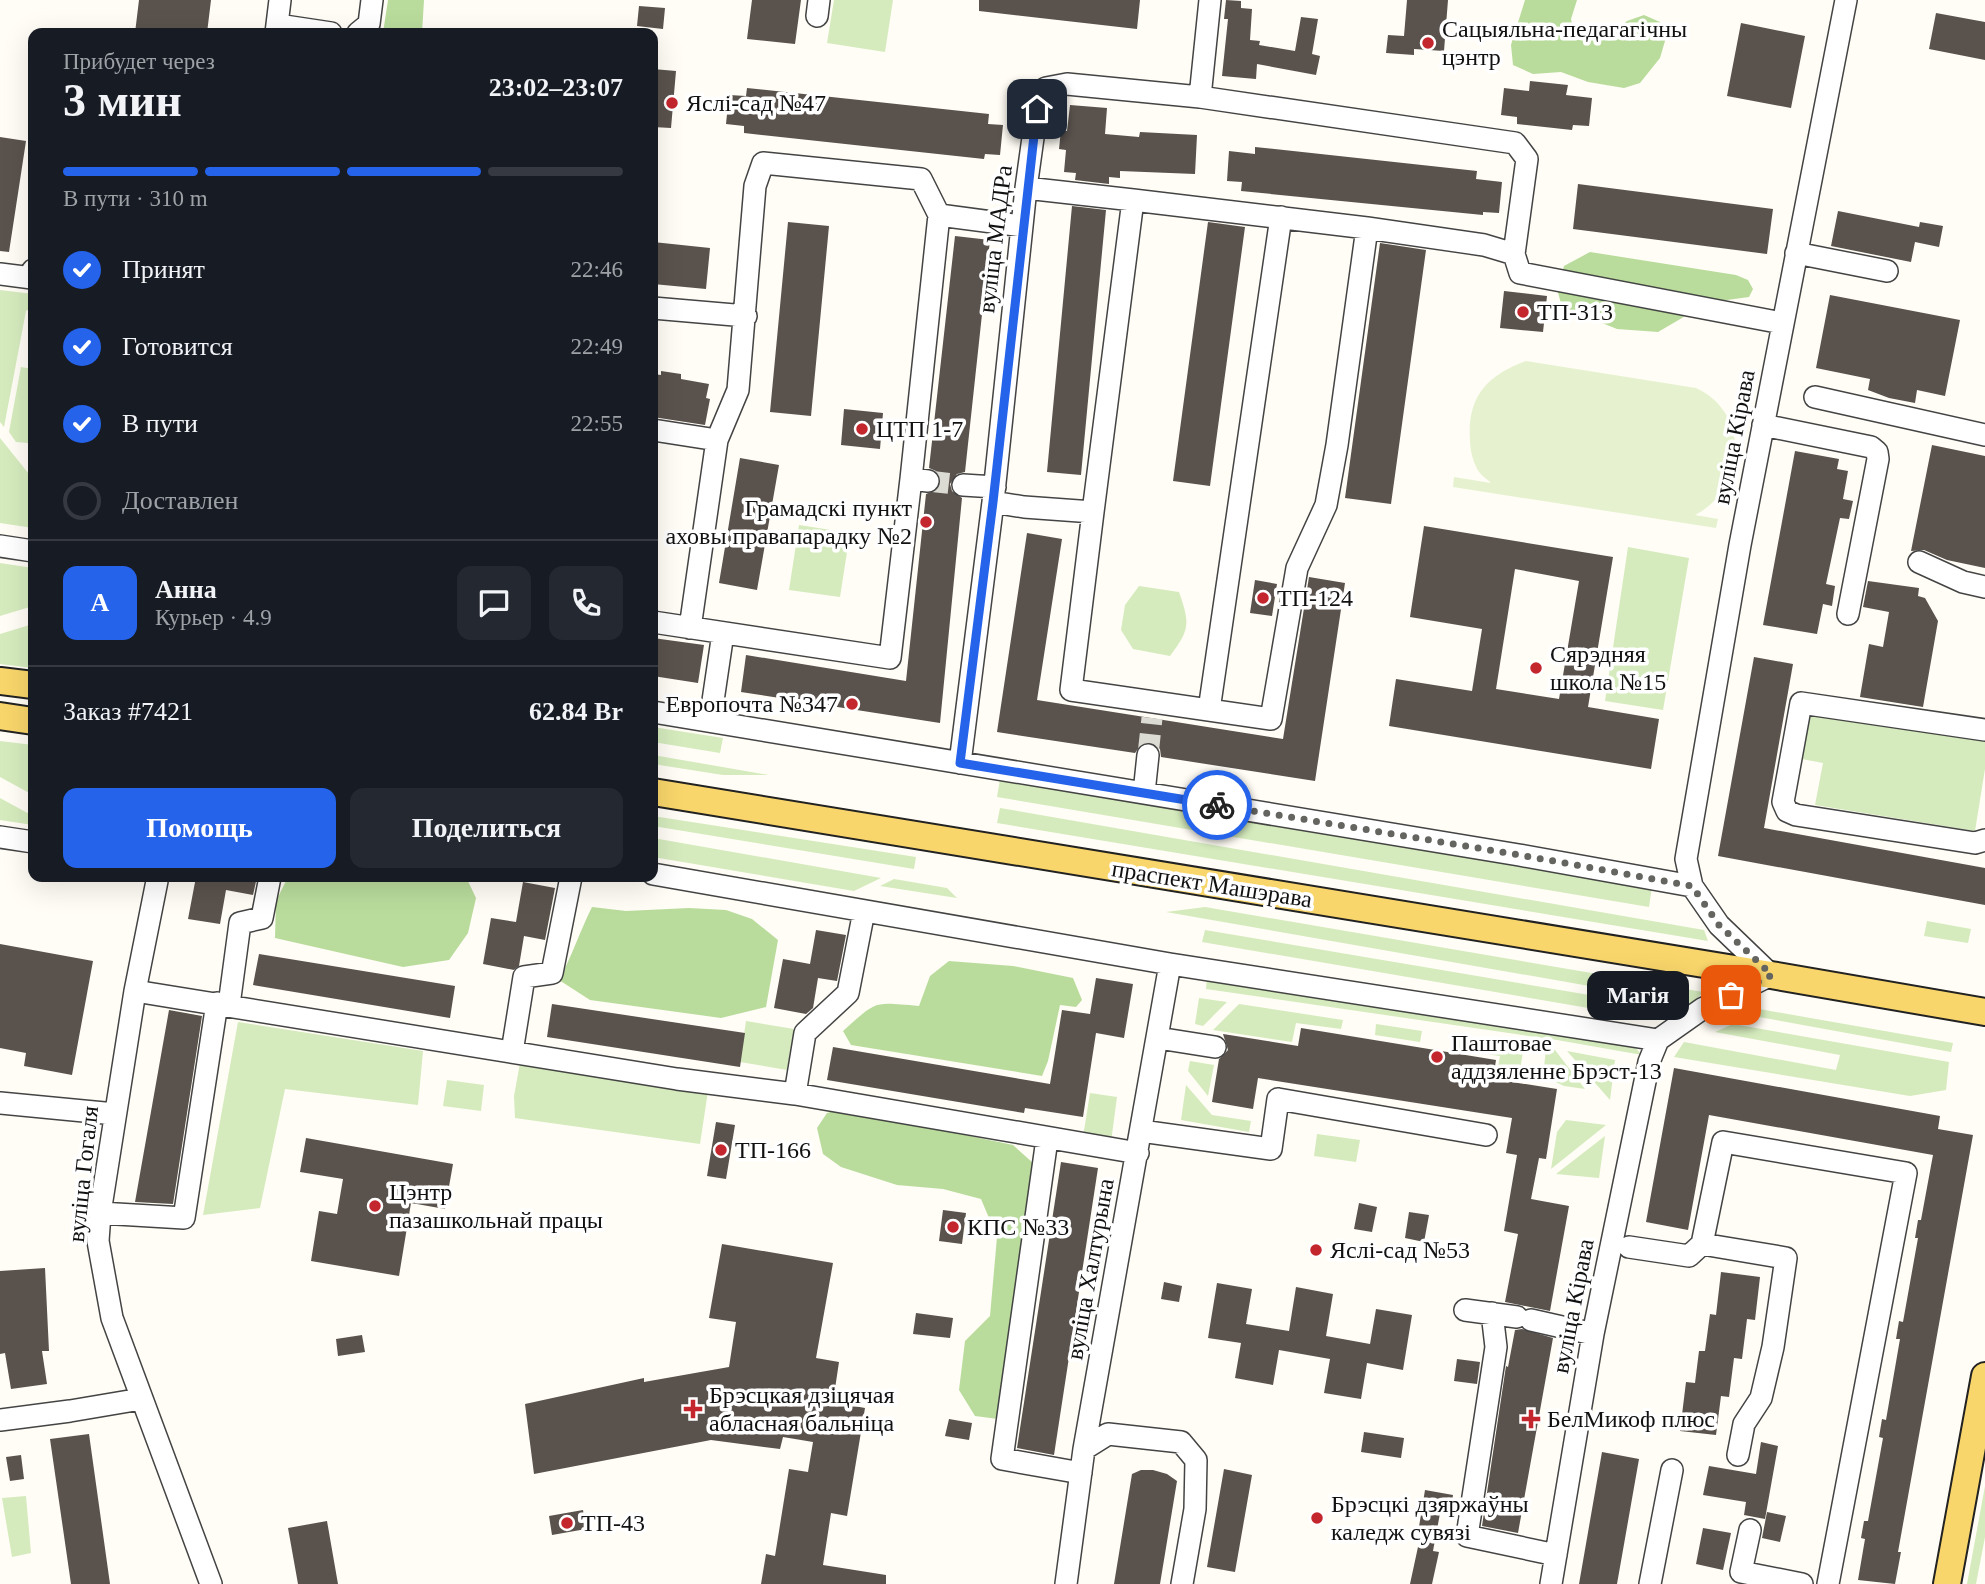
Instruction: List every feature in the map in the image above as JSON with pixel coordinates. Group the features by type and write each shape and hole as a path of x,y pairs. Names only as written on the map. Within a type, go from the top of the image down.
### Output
{"main road":[{"path":"0,681 28,684"},
{"path":"0,716 28,720"},
{"name":"праспект Машэрава","path":"658,793 1772,975 1985,1013"},
{"path":"1947,1584 1985,1376"}],"street":[{"path":"277,28 279,0"},
{"path":"364,28 369,24 372,0"},
{"path":"1200,97 1210,0"},
{"name":"вуліца Кірава","path":"1692,886 1686,859 1740,545 1846,0"},
{"name":"вуліца МАДРа","path":"960,763 994,494 1022,226 1037,109 1046,88 1068,84 1200,97 1515,143 1527,159 1514,254"},
{"path":"658,623 690,628 890,658 919,480 939,215 921,179 763,163 755,186 738,390 717,440 690,628"},
{"path":"1027,188 1281,217 1483,245 1514,254 1520,273 1782,323"},
{"path":"1133,200 1071,690 1153,710 1209,710 1271,719 1297,568 1326,506 1338,445 1367,228"},
{"path":"939,215 1022,226"},
{"path":"1209,710 1281,217"},
{"path":"1796,253 1887,271"},
{"path":"0,274 28,278"},
{"path":"658,308 746,316"},
{"path":"1815,397 1985,435"},
{"path":"1763,425 1871,447 1877,452 1848,614"},
{"path":"658,431 717,440"},
{"path":"964,485 994,494 1093,512"},
{"path":"0,546 28,550"},
{"path":"1919,562 1963,582 1985,587"},
{"path":"710,721 723,633"},
{"path":"1985,730 1801,703 1783,802 1787,810 1796,815 1975,843 1985,840"},
{"path":"658,713 1520,855 1692,886 1719,925 1772,975 1702,1009 1658,1040 1170,964 658,875"},
{"path":"1144,793 1148,755"},
{"path":"0,837 28,841"},
{"name":"вуліца Гогаля","path":"158,882 135,991 100,1213 98,1241 112,1318 211,1584"},
{"path":"100,1213 184,1218 240,923 262,918 269,882"},
{"path":"512,1052 524,977 552,972 570,882"},
{"path":"795,1094 805,1033 848,993 864,911"},
{"name":"вуліца Халтурына","path":"1066,1584 1084,1449 1170,964"},
{"path":"135,991 734,1087 795,1094 1138,1153"},
{"path":"1158,1038 1214,1047"},
{"name":"вуліца Кірава","path":"1551,1584 1593,1334 1649,1062 1658,1040"},
{"path":"1141,1131 1271,1149 1278,1099 1486,1135"},
{"path":"0,1102 116,1114"},
{"path":"1047,1139 1002,1459 1081,1474"},
{"path":"1629,1247 1689,1256 1702,1244 1723,1142 1906,1173 1828,1584"},
{"path":"1702,1244 1786,1258 1773,1347 1761,1398 1744,1424 1738,1455"},
{"path":"1465,1310 1593,1334"},
{"path":"1492,1314 1496,1347 1467,1536 1556,1555"},
{"path":"0,1420 141,1399"},
{"path":"1084,1449 1108,1434 1181,1442 1196,1460 1195,1509 1182,1584"},
{"path":"1650,1584 1671,1469"},
{"path":"1750,1530 1741,1572 1802,1584"}],"green space":[{"path":"388,0 424,0 422,28 384,28"},
{"path":"834,0 893,0 885,52 827,43"},
{"path":"1525,0 1577,0 1571,19 1574,32 1586,38 1604,40 1627,21 1644,15 1660,22 1665,41 1660,58 1640,83 1624,88 1588,82 1561,72 1533,74 1513,65 1511,45"},
{"path":"1590,252 1736,275 1748,280 1753,289 1749,297 1698,304 1682,318 1658,332 1617,329 1562,307 1557,289 1564,266"},
{"path":"0,290 28,293 28,310 4,427 0,422"},
{"path":"1526,361 1696,388 1714,400 1726,415 1733,432 1735,451 1732,470 1724,488 1712,503 1695,515 1718,519 1716,528 1453,487 1454,477 1491,483 1479,472 1472,456 1472,411 1482,390 1490,381 1500,373"},
{"path":"21,367 28,368 28,443 16,442 9,432"},
{"path":"0,438 28,473 28,527 0,523"},
{"path":"799,525 850,533 840,597 789,590"},
{"path":"1628,547 1689,558 1663,710 1605,701"},
{"path":"0,563 28,567 28,608 0,616"},
{"path":"1139,586 1179,592 1186,626 1170,656 1133,649 1121,630 1125,605"},
{"path":"28,626 28,667 0,664 0,634"},
{"path":"1810,708 1985,736 1985,769 1975,831 1815,805 1823,763 1802,759"},
{"path":"658,728 723,738 720,753 658,743"},
{"path":"0,741 28,744 28,792 0,777"},
{"path":"658,756 769,775 723,775 658,765"},
{"path":"1000,779 1652,887 1649,907 997,797"},
{"path":"0,798 28,813 28,824 0,820"},
{"path":"1000,808 1704,930 1708,941 997,823"},
{"path":"658,817 916,857 914,869 658,827"},
{"path":"658,839 881,878 854,891 658,858"},
{"path":"894,879 947,888 957,898 880,886"},
{"path":"286,882 468,882 476,898 468,933 449,960 403,967 275,938 276,901"},
{"path":"592,907 626,911 689,908 726,910 752,919 778,940 766,1007 721,1018 590,1000 559,980"},
{"path":"1205,907 1703,992 1692,1004 1166,912"},
{"path":"1927,921 1971,929 1968,943 1924,936"},
{"path":"1205,930 1637,1003 1635,1016 1202,942"},
{"path":"949,961 1013,966 1073,978 1082,1000 1076,1007 1060,1005 1048,1061 1042,1076 851,1045 843,1031 854,1021 876,1005 919,1006 930,976"},
{"path":"1207,977 1633,1045 1642,1055 1557,1040 1206,989"},
{"path":"1199,998 1227,1002 1203,1026 1195,1024"},
{"path":"1239,1004 1343,1020 1341,1029 1296,1023 1292,1042 1213,1030"},
{"path":"1745,1009 1759,1009 1953,1043 1951,1052 1737,1013"},
{"path":"746,1021 794,1029 787,1070 740,1062"},
{"path":"238,1022 423,1051 418,1105 285,1089 260,1208 203,1215"},
{"path":"1376,1024 1422,1031 1420,1042 1375,1035"},
{"path":"1733,1024 1949,1062 1946,1090 1910,1096 1674,1057 1684,1042 1836,1070 1840,1055 1715,1032"},
{"path":"1459,1036 1524,1046 1519,1076 1497,1073 1500,1056 1457,1050"},
{"path":"1546,1049 1555,1050 1585,1089 1564,1086 1543,1076"},
{"path":"1567,1051 1615,1060 1610,1100"},
{"path":"1190,1061 1214,1065 1208,1096 1188,1071"},
{"path":"520,1063 708,1091 700,1144 515,1118 514,1096"},
{"path":"447,1080 484,1085 481,1111 443,1106"},
{"path":"1186,1085 1212,1115 1251,1121 1249,1132 1181,1120"},
{"path":"1090,1093 1117,1097 1111,1142 1083,1137"},
{"path":"841,1109 1013,1145 1033,1163 998,1419 975,1416 959,1390 965,1341 990,1316 997,1237 981,1199 943,1189 897,1185 841,1167 823,1154 817,1128 827,1113"},
{"path":"1566,1120 1606,1125 1551,1169 1557,1132"},
{"path":"1317,1134 1360,1140 1356,1162 1314,1156"},
{"path":"1605,1136 1599,1178 1556,1174"},
{"path":"1985,1486 1985,1537 1976,1584 1967,1584"},
{"path":"26,1496 31,1553 12,1557 2,1498"}],"building":[{"path":"139,0 211,0 208,28 136,28"},
{"path":"752,0 801,0 795,44 747,39"},
{"path":"979,0 1140,0 1137,29 979,11"},
{"path":"1226,0 1241,1 1241,8 1252,9 1250,40 1260,41 1259,45 1295,51 1301,17 1318,19 1312,54 1320,56 1316,75 1257,64 1256,79 1222,76 1228,19 1224,19"},
{"path":"1407,0 1448,0 1444,51 1414,49 1414,55 1386,53 1388,35 1404,36"},
{"path":"639,6 665,8 663,29 637,26"},
{"path":"1936,13 1985,22 1985,60 1929,49"},
{"path":"1741,23 1805,36 1791,108 1727,96"},
{"path":"658,69 676,71 671,128 658,127"},
{"path":"1530,81 1568,85 1566,95 1592,98 1589,126 1573,125 1572,130 1517,124 1517,117 1501,115 1504,88 1529,91"},
{"path":"747,88 989,114 988,124 1003,125 1000,155 985,154 984,159 744,133 744,126 726,124 729,95 746,96"},
{"path":"1070,105 1107,108 1105,134 1139,137 1140,132 1197,135 1195,174 1120,171 1120,178 1109,177 1109,184 1075,180 1076,173 1064,172 1066,150 1059,149 1061,130 1067,131"},
{"path":"0,137 26,141 9,252 0,251"},
{"path":"1255,147 1477,171 1476,179 1502,182 1499,213 1483,212 1483,215 1241,191 1242,182 1227,181 1229,151 1255,154"},
{"path":"1578,184 1773,209 1767,254 1573,229"},
{"path":"1072,206 1106,210 1081,475 1047,472"},
{"path":"1838,211 1919,227 1920,222 1943,226 1939,247 1915,242 1911,262 1831,246"},
{"path":"788,222 829,226 811,416 770,412"},
{"path":"1208,222 1245,227 1210,486 1173,481"},
{"path":"955,236 990,240 965,472 957,474 950,484 952,491 962,498 940,723 741,692 746,655 906,681 926,494 938,489 941,482 936,471 929,468"},
{"path":"658,243 710,248 706,289 658,284"},
{"path":"1380,243 1426,250 1391,504 1345,498"},
{"name":"ТП-313","path":"1504,291 1547,296 1543,332 1500,328"},
{"path":"1830,295 1960,320 1945,396 1917,390 1915,403 1889,398 1868,390 1870,379 1816,368"},
{"path":"661,371 681,374 681,379 709,384 706,398 710,399 705,425 658,418 658,375 661,375"},
{"name":"ЦТП 1-7","path":"844,409 883,413 880,449 841,445"},
{"path":"1932,445 1985,456 1985,568 1947,560 1924,550 1911,551"},
{"path":"1795,451 1839,459 1837,469 1848,471 1843,499 1853,501 1849,519 1840,518 1826,584 1835,586 1832,606 1823,604 1817,634 1763,625"},
{"path":"740,458 779,465 757,590 719,583"},
{"path":"1424,526 1613,557 1588,707 1659,719 1651,769 1389,726 1396,679 1472,691 1482,629 1410,617","holes":["1515,569 1579,581 1559,699 1496,689"]},
{"path":"1027,533 1062,539 1037,700 1283,739 1309,577 1345,583 1315,781 1161,757 1160,749 1150,742 1142,743 1135,753 997,732"},
{"name":"ТП-124","path":"1255,580 1277,584 1272,616 1250,613"},
{"path":"1868,581 1919,588 1918,596 1925,598 1938,621 1923,707 1860,697 1869,644 1883,647 1889,612 1863,607"},
{"path":"658,639 704,645 698,683 658,677"},
{"path":"1754,657 1793,664 1764,828 1985,868 1985,905 1718,856"},
{"path":"195,882 256,882 253,895 226,890 220,924 188,919"},
{"path":"523,882 555,888 545,940 524,936 519,966 514,970 483,964 491,918 516,922"},
{"path":"816,930 846,935 837,981 818,978 813,1008 806,1014 774,1008 783,959 810,964"},
{"path":"0,944 93,961 72,1075 24,1066 26,1053 0,1048"},
{"path":"259,954 455,986 450,1018 253,985"},
{"path":"1096,978 1133,984 1124,1038 1096,1033 1083,1117 1025,1108 1024,1113 827,1080 833,1047 1050,1084 1062,1010 1090,1014"},
{"path":"552,1004 745,1033 740,1067 547,1037"},
{"path":"169,1010 202,1016 173,1204 135,1202"},
{"path":"1301,1028 1496,1060 1493,1079 1557,1089 1546,1159 1539,1158 1531,1199 1569,1206 1550,1311 1505,1302 1518,1234 1504,1231 1517,1155 1506,1153 1512,1118 1258,1078 1253,1109 1212,1102 1219,1059 1228,1050 1223,1034 1298,1046"},
{"path":"1674,1068 1940,1116 1938,1129 1973,1135 1898,1552 1901,1552 1895,1584 1858,1580 1865,1539 1861,1538 1864,1521 1868,1521 1883,1438 1879,1437 1882,1419 1886,1420 1900,1339 1896,1339 1899,1321 1903,1322 1918,1238 1915,1238 1918,1220 1921,1220 1933,1155 1709,1115 1688,1230 1646,1222"},
{"name":"ТП-166","path":"716,1122 735,1125 726,1179 707,1176"},
{"name":"Цэнтр пазашкольнай працы","path":"306,1138 453,1164 445,1209 411,1203 399,1276 311,1261 319,1211 337,1214 343,1179 300,1172"},
{"path":"1061,1162 1098,1168 1054,1455 1017,1448"},
{"path":"1359,1203 1377,1207 1372,1232 1354,1229"},
{"name":"КПС №33","path":"943,1210 966,1213 962,1244 939,1241"},
{"path":"1409,1212 1429,1215 1424,1242 1405,1238"},
{"path":"722,1244 833,1263 816,1358 839,1362 833,1402 865,1408 847,1516 831,1513 823,1565 886,1575 886,1584 761,1584 766,1554 775,1556 789,1469 808,1472 813,1442 783,1437 780,1449 711,1440 534,1474 525,1404 644,1378 644,1382 729,1367 736,1322 709,1318"},
{"path":"45,1268 49,1351 42,1351 47,1384 11,1389 5,1353 0,1354 0,1271"},
{"path":"1721,1272 1760,1277 1755,1320 1747,1319 1742,1359 1734,1358 1729,1397 1721,1396 1716,1435 1680,1431 1686,1382 1695,1383 1699,1351 1705,1351 1710,1314 1716,1315"},
{"path":"1164,1282 1182,1286 1179,1302 1161,1299"},
{"path":"1217,1283 1252,1289 1246,1324 1289,1331 1296,1287 1333,1294 1326,1336 1370,1344 1376,1309 1412,1315 1403,1370 1367,1363 1361,1399 1324,1393 1330,1359 1279,1350 1273,1385 1235,1378 1241,1343 1208,1338"},
{"path":"916,1313 953,1318 950,1338 913,1334"},
{"path":"1522,1329 1553,1338 1518,1533 1482,1526 1506,1366 1508,1367 1515,1330"},
{"path":"362,1335 365,1352 338,1356 336,1339"},
{"path":"1457,1359 1480,1362 1477,1384 1454,1381"},
{"path":"949,1419 972,1423 969,1440 945,1436"},
{"path":"1364,1432 1404,1438 1401,1458 1361,1452"},
{"path":"89,1434 110,1584 71,1584 50,1439"},
{"path":"1761,1442 1778,1446 1765,1519 1744,1515 1746,1502 1703,1495 1709,1466 1756,1474"},
{"path":"1602,1452 1639,1459 1617,1584 1579,1584"},
{"path":"21,1455 24,1479 10,1481 6,1457"},
{"path":"1224,1469 1252,1475 1235,1572 1207,1567"},
{"path":"1141,1470 1167,1474 1177,1481 1160,1584 1114,1584 1132,1474"},
{"path":"1425,1490 1453,1495 1451,1509 1441,1508 1433,1551 1439,1552 1432,1584 1410,1584 1421,1533 1418,1533"},
{"name":"ТП-43","path":"583,1510 586,1529 552,1535 549,1516"},
{"path":"1767,1512 1786,1516 1780,1542 1762,1538"},
{"path":"327,1521 338,1584 298,1584 288,1528"},
{"path":"1703,1528 1731,1533 1723,1570 1696,1564"}],"tunnel":[{"path":"928,481 963,485"},
{"path":"1148,755 1152,718"}],"way so far":[{"path":"1217,805 1692,886 1719,925 1772,975 1731,995"}],"place":[{"name":"Сацыяльна-педагагічны цэнтр","path":"1428,43"},
{"name":"Яслі-сад №47","path":"672,103"},
{"name":"ТП-313","path":"1523,312"},
{"name":"ЦТП 1-7","path":"862,429"},
{"name":"Грамадскі пункт аховы правапарадку №2","path":"926,522"},
{"name":"ТП-124","path":"1263,598"},
{"name":"Сярэдняя школа №15","path":"1536,668"},
{"name":"Европочта №347","path":"852,704"},
{"name":"Магія","path":"1731,995"},
{"name":"Паштовае аддзяленне Брэст-13","path":"1437,1057"},
{"name":"ТП-166","path":"721,1150"},
{"name":"Цэнтр пазашкольнай працы","path":"375,1206"},
{"name":"КПС №33","path":"953,1227"},
{"name":"Яслі-сад №53","path":"1316,1250"},
{"name":"Брэсцкая дзіцячая абласная бальніца","path":"693,1409"},
{"name":"БелМикоф плюс","path":"1531,1419"},
{"name":"Брэсцкі дзяржаўны каледж сувязі","path":"1317,1518"},
{"name":"ТП-43","path":"567,1523"}],"route":[{"path":"1037,109 993,502 960,763 1217,805"}]}
